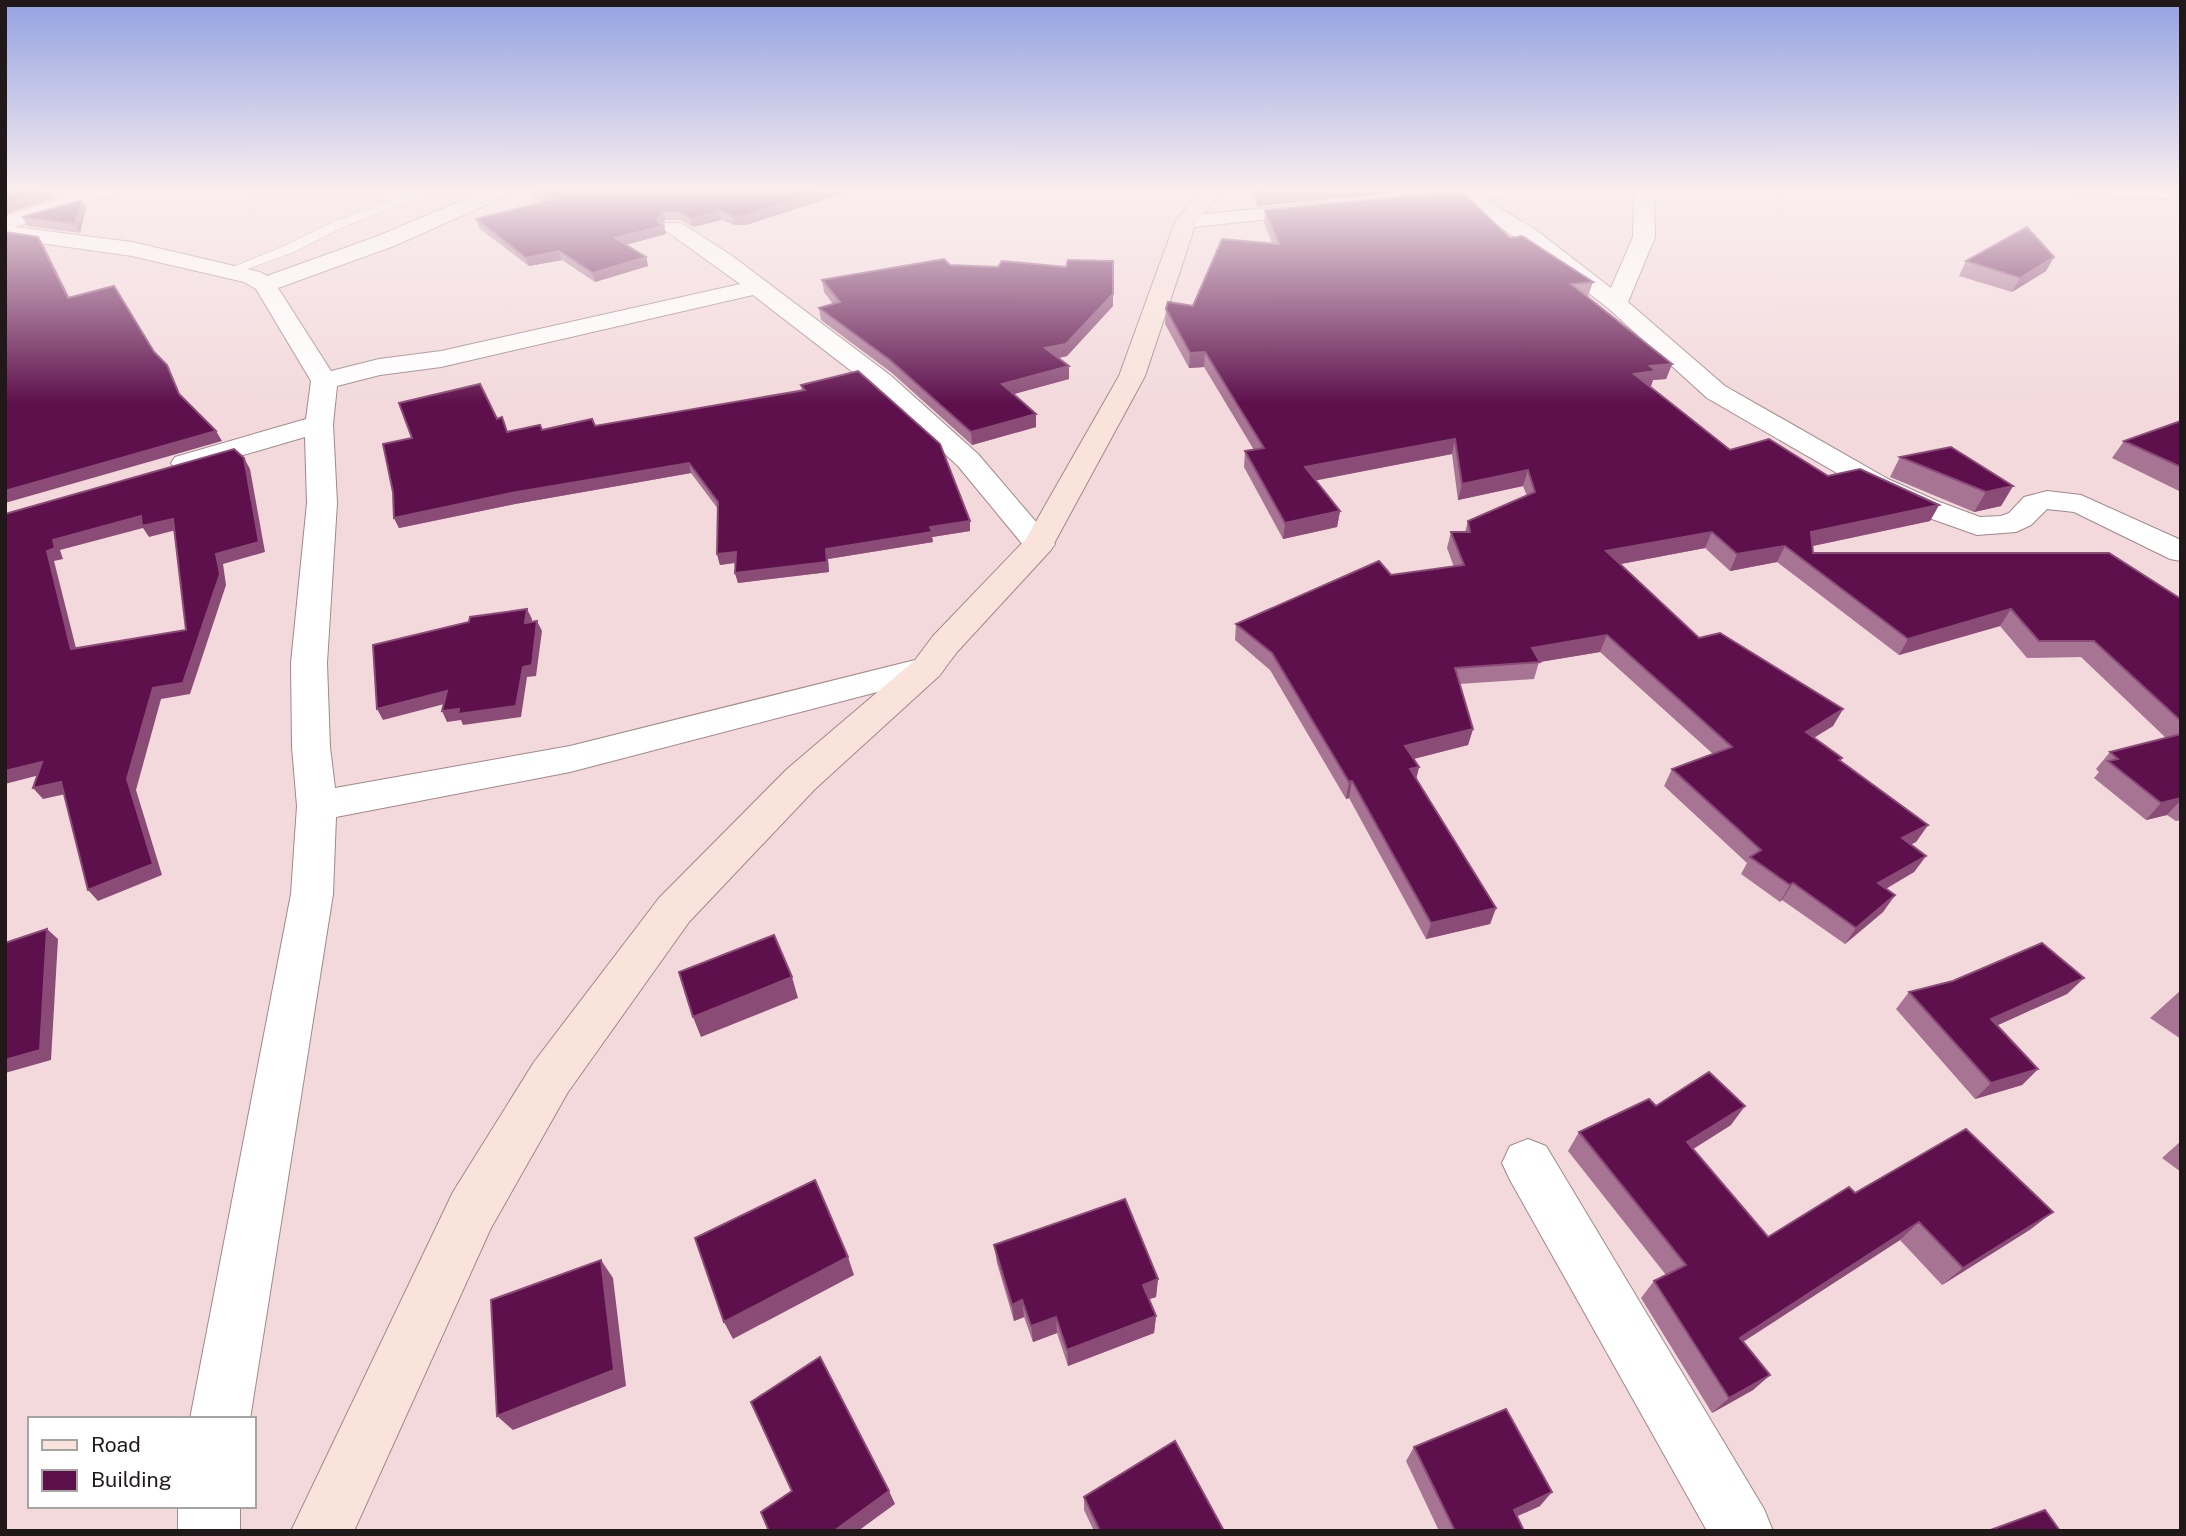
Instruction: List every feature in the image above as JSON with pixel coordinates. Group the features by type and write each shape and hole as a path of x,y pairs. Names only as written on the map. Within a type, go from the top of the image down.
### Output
{"main road":[{"path":"322,1531 472,1210 551,1077 674,910 801,779 927,668 945,644 1040,544 1132,376 1172,261"}],"street":[{"path":"188,261 232,270 265,285 324,381 319,424 322,503 309,663 311,747 317,806 312,894 220,1417"},
{"path":"265,285 332,261"},
{"path":"724,261 881,381 968,460 1040,544"},
{"path":"1561,261 1616,303 1716,392 1878,485 1926,508 1978,526 2005,525 2020,519 2035,503 2064,500 2096,509 2181,552"},
{"path":"1616,303 1634,261"},
{"path":"324,381 379,367 441,359 756,287"},
{"path":"162,470 319,424"},
{"path":"317,806 570,759 927,668"},
{"path":"1528,1163 1683,1434 1742,1531"},
{"path":"209,1508 209,1531"}],"lane":[{"path":"232,270 257,261"}],"building":[{"path":"5,261 50,261 68,298 114,286 154,352 167,365 179,394 216,431 5,491"},
{"path":"574,261 634,261 593,273"},
{"path":"934,261 946,261 950,265 998,267 1002,261 1066,267 1068,261 1113,261 1113,294 1066,344 1045,348 1069,366 1002,384 1036,414 971,432 890,360 819,308 840,302 822,280"},
{"path":"1213,261 1560,261 1593,282 1571,284 1672,364 1650,366 1656,371 1634,374 1730,450 1769,439 1828,476 1860,469 1939,505 1811,532 1813,553 2109,553 2181,599 2181,721 2094,641 2039,641 2011,609 1908,639 1785,546 1737,554 1712,532 1606,551 1699,638 1720,633 1843,709 1806,732 1842,758 1839,760 1928,825 1902,838 1926,856 1878,883 1895,895 1856,928 1793,883 1790,885 1750,857 1761,850 1672,769 1732,747 1607,635 1532,648 1540,662 1455,668 1473,729 1405,746 1419,767 1410,769 1496,908 1431,923 1352,781 1349,782 1272,653 1236,624 1379,561 1391,575 1464,565 1451,532 1470,532 1468,521 1535,492 1528,470 1462,484 1455,439 1305,467 1340,511 1285,523 1245,451 1264,448 1205,352 1190,353 1166,309 1168,302 1193,306"},
{"path":"1967,261 2048,261 2020,278"},
{"path":"858,371 940,444 970,521 930,527 932,532 826,549 827,562 735,573 736,552 717,554 718,502 689,463 511,493 394,518 393,492 383,444 412,438 399,403 480,384 497,419 502,417 507,432 540,425 542,430 592,419 595,426 805,390 801,385"},
{"path":"2181,421 2181,467 2124,441"},
{"path":"1951,447 2013,486 1986,492 1900,457"},
{"path":"234,449 244,458 259,542 216,554 220,574 183,683 153,688 127,779 153,864 88,890 61,782 33,788 42,762 5,771 5,514","holes":["141,516 142,526 173,519 186,630 71,649 47,551 55,548 53,540"]},
{"path":"527,609 525,623 537,621 532,665 523,667 516,706 458,714 459,709 442,711 447,691 377,709 373,645 469,622 470,617"},
{"path":"2181,734 2181,798 2161,803 2108,761 2118,759 2110,752"},
{"path":"47,929 40,1050 5,1060 5,943"},
{"path":"774,935 792,977 693,1017 679,972"},
{"path":"2042,943 2084,978 1991,1019 2038,1069 1991,1083 1909,992 1953,981"},
{"path":"1709,1072 1745,1106 1687,1142 1768,1237 1849,1187 1855,1193 1966,1129 2053,1212 1963,1268 1919,1222 1740,1338 1770,1375 1729,1398 1654,1281 1686,1265 1579,1132 1649,1099 1656,1106"},
{"path":"815,1180 848,1257 724,1322 695,1238"},
{"path":"1125,1199 1158,1279 1143,1285 1156,1316 1067,1350 1056,1317 1031,1326 1022,1300 1012,1305 994,1245"},
{"path":"601,1260 614,1370 497,1416 491,1300"},
{"path":"820,1357 889,1491 834,1531 769,1531 761,1512 792,1491 751,1402"},
{"path":"1506,1409 1552,1492 1514,1510 1524,1531 1455,1531 1414,1447"},
{"path":"1175,1441 1224,1531 1100,1531 1084,1497"},
{"path":"2045,1510 2060,1531 1988,1531"}]}
